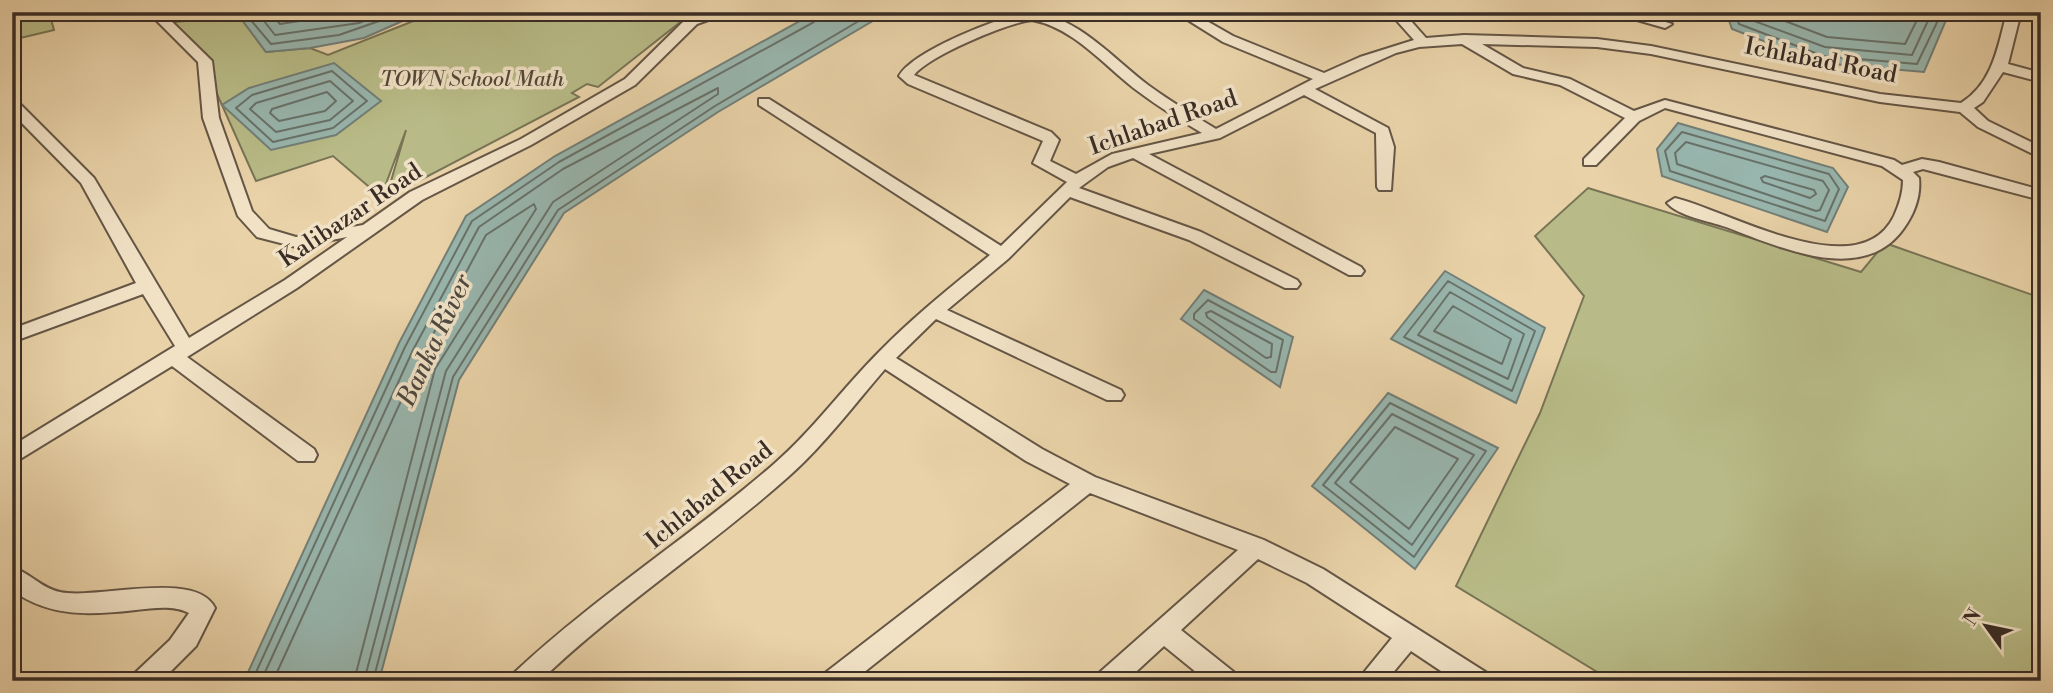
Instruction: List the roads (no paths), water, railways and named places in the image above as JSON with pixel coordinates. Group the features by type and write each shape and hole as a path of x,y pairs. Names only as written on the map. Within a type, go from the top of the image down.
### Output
{"street":[{"path":"154,12 205,61 211,118 244,212 263,233 296,242 372,225"},
{"name":"Kalibazar Road","path":"12,456 291,284 416,196 526,142 630,82 692,21 706,16 708,12"},
{"path":"1181,12 1228,39 1325,79"},
{"path":"1395,12 1422,41"},
{"path":"1615,12 1665,24"},
{"path":"1651,50 1674,12"},
{"path":"2014,12 2000,66 1978,99 1964,108 1983,124 2041,153"},
{"path":"1215,135 1141,87 1071,31 1043,18 1030,16 993,27 910,69 906,76 1046,135 1051,140 1041,163 1072,185 1195,236 1291,284"},
{"path":"1464,38 1511,67 1565,82 1635,117"},
{"name":"Ichlabad Road","path":"523,681 550,653 731,511 817,438 883,359 932,310 1002,255 1072,185 1104,163 1215,135 1379,52 1422,41 1464,38 1597,43 1651,50 1843,91 1964,108"},
{"path":"2000,66 2041,78"},
{"path":"1305,90 1383,131 1386,147 1385,187"},
{"path":"764,102 1002,255"},
{"path":"12,104 88,181 147,286 181,354 306,455"},
{"path":"1590,162 1635,117 1658,104 1677,106 1863,156 1903,170 1911,178 1913,188 1899,224 1885,240 1854,254 1803,246 1675,203"},
{"path":"1137,154 1355,271"},
{"path":"1903,170 1922,164 1939,167 2041,195"},
{"path":"12,336 147,286"},
{"path":"932,310 1114,395"},
{"path":"883,359 1034,455 1087,483 1256,547 1315,576 1478,681"},
{"path":"834,681 1087,483"},
{"path":"1108,681 1256,547"},
{"path":"12,577 30,595 53,602 89,605 169,599 198,603 203,608 202,617 184,642 144,681"},
{"path":"1164,631 1226,681"},
{"path":"1370,681 1408,638"}],"water":[{"path":"250,12 423,12 364,38 310,48 266,52 239,16"},
{"name":"Banka River","path":"816,12 888,12 718,112 564,213 459,380 379,681 244,681 399,343 466,216 555,156"},
{"path":"1726,12 1949,13 1924,72 1821,63 1732,29"},
{"path":"334,63 381,101 336,135 271,150 222,105 249,88"},
{"path":"1678,123 1833,168 1848,187 1827,232 1662,176 1657,149"},
{"path":"1445,271 1545,328 1516,403 1391,339"},
{"path":"1204,290 1293,337 1280,387 1181,319"},
{"path":"1388,393 1498,448 1415,569 1312,486"}],"park label":[{"name":"TOWN School Math","path":"472,79"}]}
